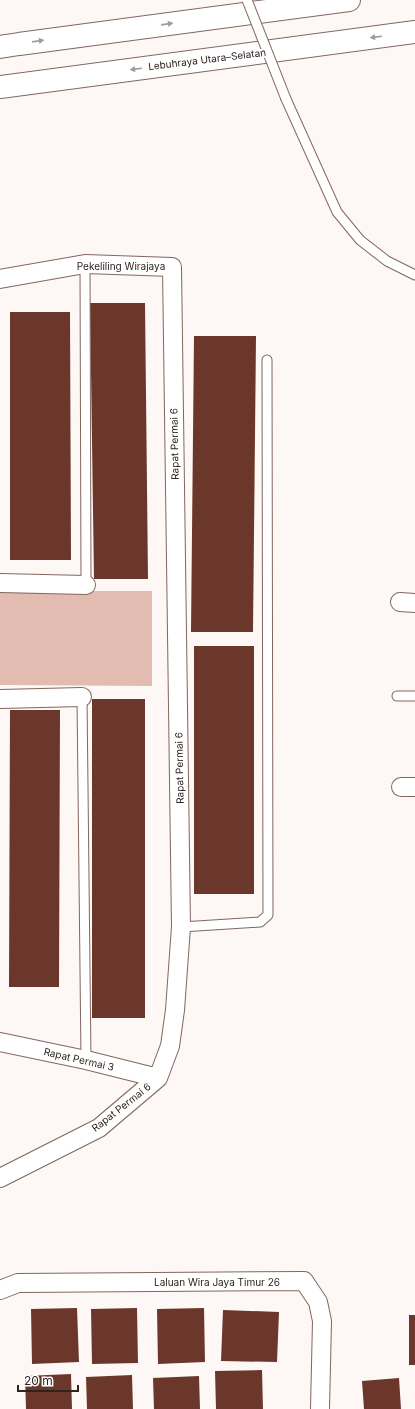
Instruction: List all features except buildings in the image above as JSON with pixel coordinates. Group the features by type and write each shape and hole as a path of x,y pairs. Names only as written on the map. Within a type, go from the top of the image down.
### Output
{"highway":[{"path":"0,47 26,42 349,0"},
{"name":"Lebuhraya Utara–Selatan","path":"0,87 415,32"}],"street":[{"name":"Pekeliling Wirajaya","path":"0,278 85,264 172,267"},
{"name":"Rapat Permai 6","path":"0,1178 99,1128 158,1078 170,1046 175,1010 181,927 172,267"},
{"path":"0,583 86,585"},
{"path":"0,699 82,697"},
{"name":"Rapat Permai 3","path":"0,1042 86,1060 158,1078"},
{"name":"Laluan Wira Jaya Timur 26","path":"0,1290 18,1283 304,1281 318,1302 322,1321 320,1409"}],"lane":[{"path":"247,0 286,99 337,212 360,240 386,261 415,275"},
{"path":"85,264 86,585"},
{"path":"181,927 260,922 268,915 266,360"},
{"path":"397,696 415,696"},
{"path":"82,697 86,1060"}],"shaded area":[{"path":"0,591 152,591 152,686 0,685"}]}
